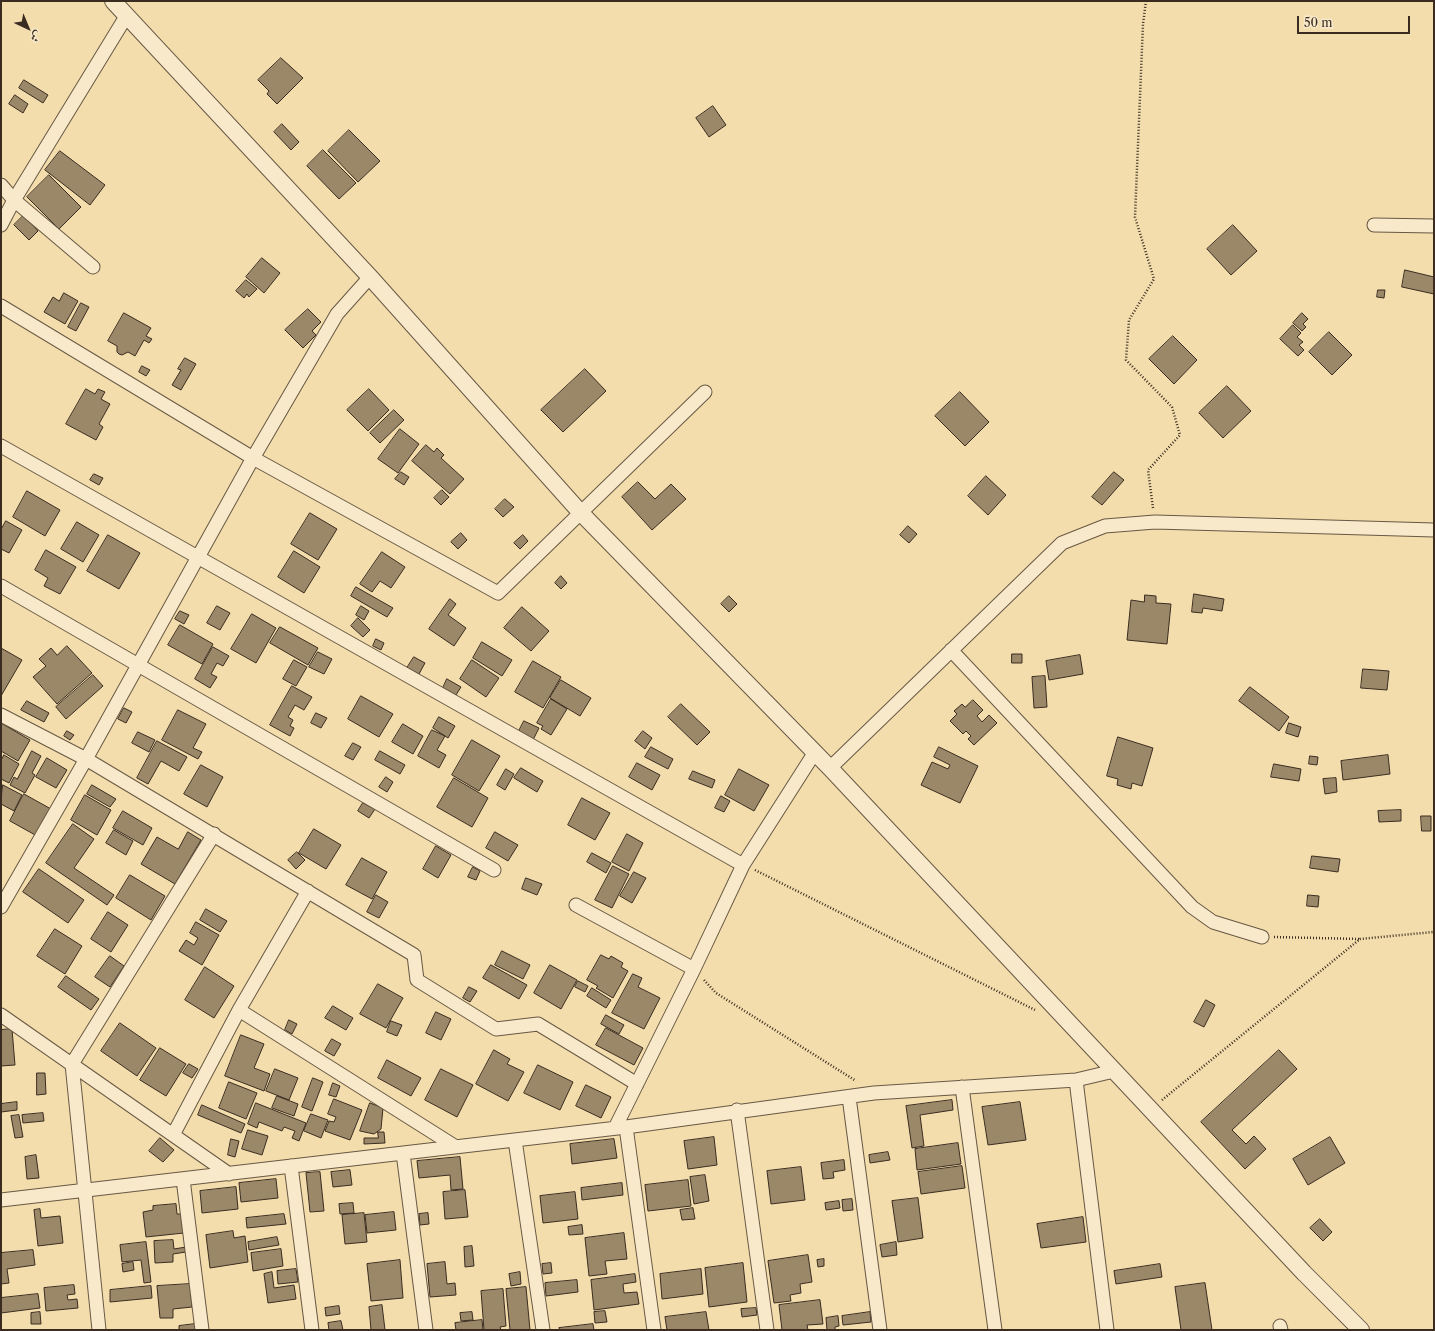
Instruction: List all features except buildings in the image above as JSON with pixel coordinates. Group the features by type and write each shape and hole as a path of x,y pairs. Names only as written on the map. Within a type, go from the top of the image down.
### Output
{"street":[{"path":"113,1 370,277 580,512 815,752 1304,1273 1361,1330"},
{"path":"1,225 14,200 127,15"},
{"path":"1,185 14,200 93,267"},
{"path":"1374,225 1434,226"},
{"path":"1,907 86,759 137,664 253,458 337,314 370,277"},
{"path":"1,306 253,458 498,593 705,392"},
{"path":"1,446 618,792 744,865"},
{"path":"830,768 1062,543 1106,526 1155,522 1434,530"},
{"path":"1,586 494,870"},
{"path":"952,650 1192,907 1214,922 1262,937"},
{"path":"1,715 86,759 214,834 414,955 417,980 496,1029 538,1024 637,1084"},
{"path":"654,1330 621,1127 637,1084 744,865 815,752"},
{"path":"99,1330 72,1064 214,834"},
{"path":"173,1134 239,1010 308,891"},
{"path":"576,905 694,969"},
{"path":"239,1010 456,1147"},
{"path":"1,1015 229,1174"},
{"path":"1,1200 515,1140 874,1093 1076,1080 1114,1071"},
{"path":"1076,1080 1107,1330"},
{"path":"962,1087 995,1330"},
{"path":"849,1097 880,1330"},
{"path":"737,1110 767,1330"},
{"path":"515,1140 543,1330"},
{"path":"403,1153 426,1330"},
{"path":"291,1166 312,1330"},
{"path":"183,1179 202,1330"}],"path":[{"path":"1146,1 1143,31 1136,217 1154,279 1129,320 1126,360 1172,407 1180,435 1148,470 1155,522"},
{"path":"744,865 1041,1013"},
{"path":"1262,937 1360,939 1433,932"},
{"path":"1150,1109 1360,939"},
{"path":"694,969 716,993 874,1093"}]}
